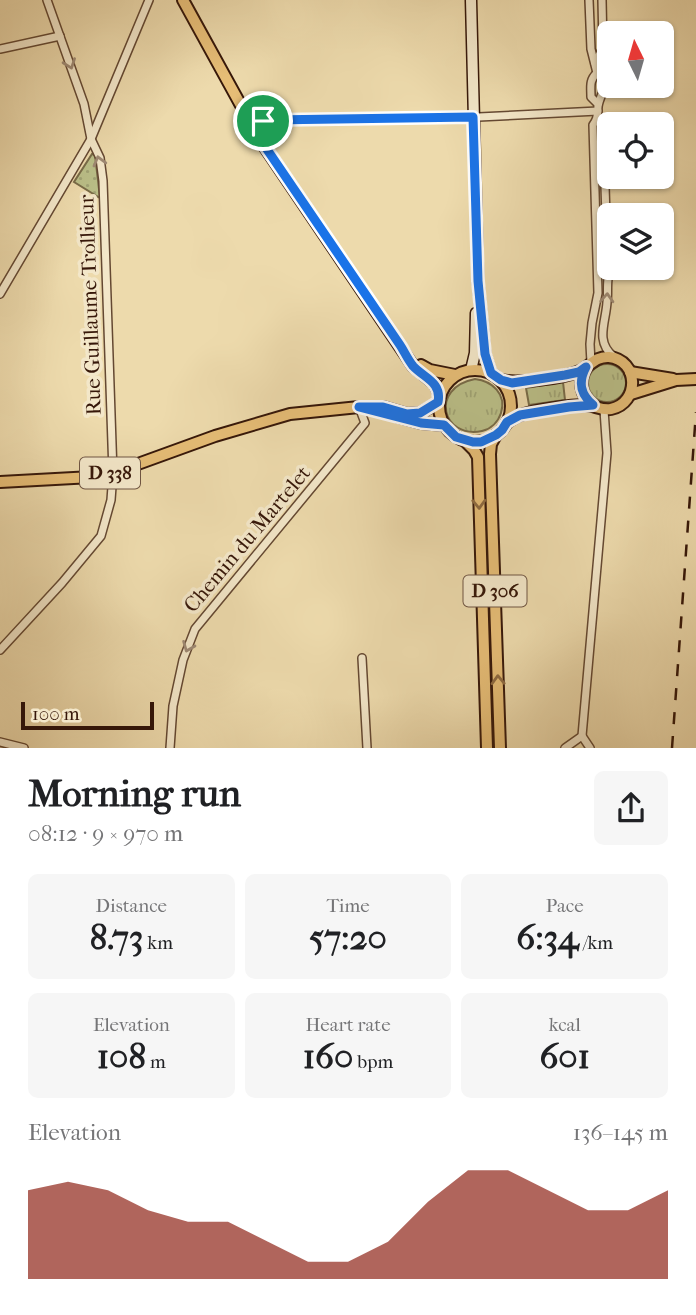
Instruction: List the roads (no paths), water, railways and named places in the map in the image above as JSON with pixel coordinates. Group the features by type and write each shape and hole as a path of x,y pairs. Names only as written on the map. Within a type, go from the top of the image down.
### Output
{"main road":[{"path":"183,0 251,125 413,366 435,384 439,399"},
{"path":"471,0 478,281 485,354 491,373"},
{"path":"471,370 475,353 478,281"},
{"path":"400,345 418,363 430,370 455,375 471,370 485,371 512,383 579,372 601,358 618,360 630,372 633,384 631,394 626,401 613,409 569,407 527,413 507,422"},
{"path":"588,365 581,385 584,396 598,408"},
{"path":"630,372 676,380 696,379"},
{"path":"455,375 443,388 438,410 449,432 465,441 481,442 496,435 507,422 511,401 501,380"},
{"path":"631,394 676,380"},
{"name":"D 338","path":"0,482 92,477 113,473 215,436 290,414 359,407 383,407 407,414 420,413 439,399"},
{"path":"359,407 421,423 444,425"},
{"name":"D 306","path":"496,435 490,454 500,748"},
{"name":"D 306","path":"465,441 478,457 487,748"}],"street":[{"path":"47,0 84,104 94,119 99,121"},
{"path":"0,294 91,139 149,0"},
{"path":"589,0 591,49 597,73 590,83 591,97 603,124 608,279 602,328 608,352 618,360"},
{"path":"595,63 604,48 602,0"},
{"path":"0,49 60,36"},
{"path":"588,365 598,293 593,125 602,98"},
{"name":"Rue Guillaume Trollieur","path":"0,650 101,536 111,500 113,473 103,181 100,158 91,139 84,104"},
{"path":"251,125 270,120 473,117 598,111"},
{"name":"Chemin du Martelet","path":"170,748 173,706 183,660 195,629 365,423 359,407"},
{"path":"590,748 582,736 607,453 598,408"},
{"path":"362,658 367,748"},
{"path":"565,748 582,736"},
{"path":"0,743 24,748"}],"railway":[{"path":"672,748 696,412"}]}
